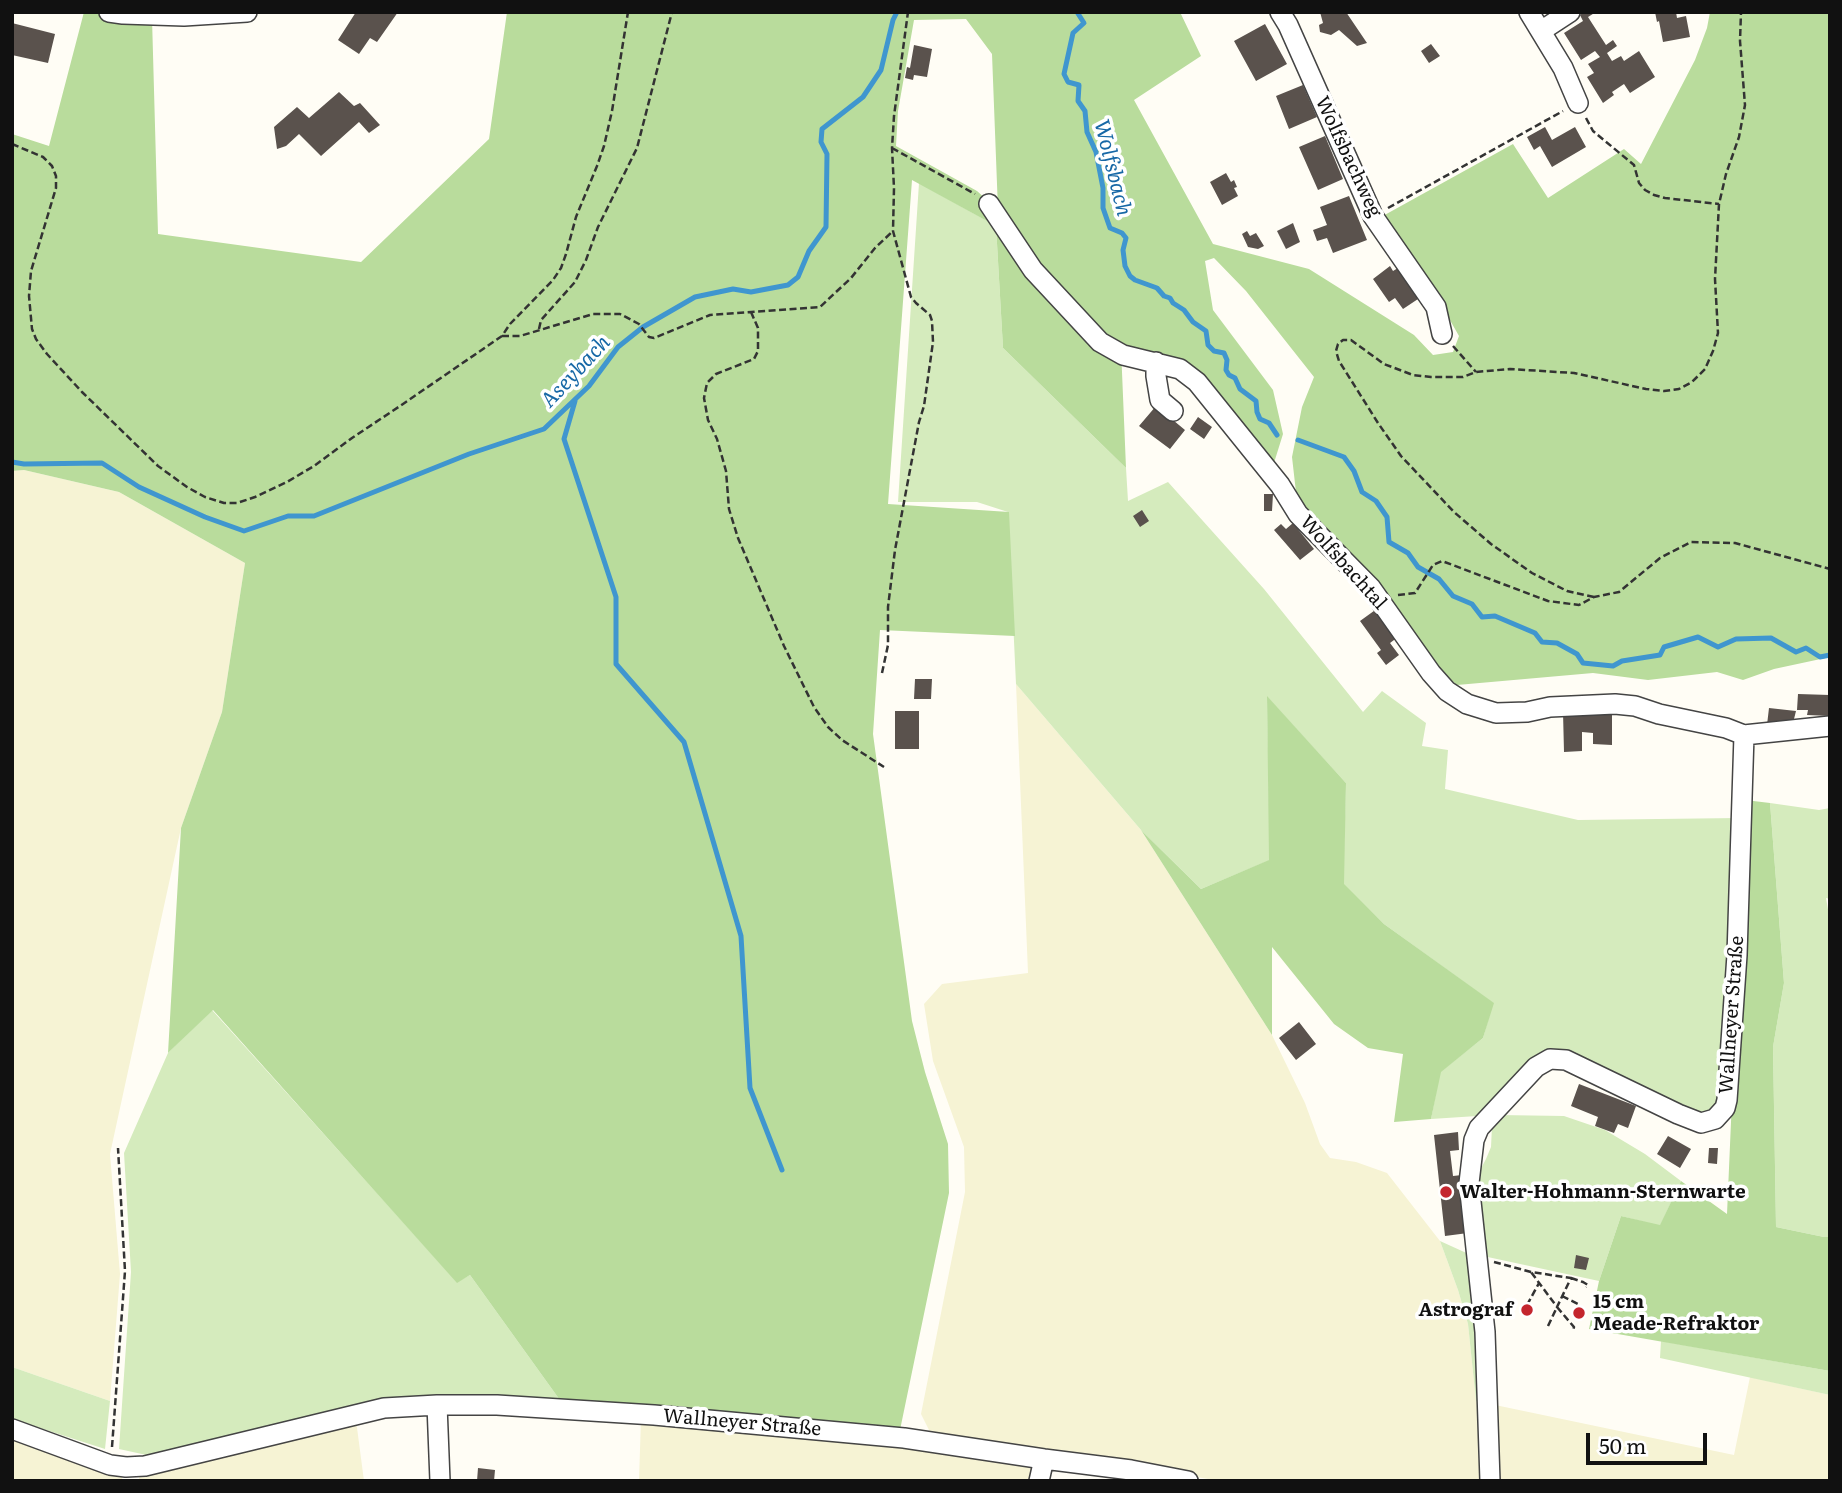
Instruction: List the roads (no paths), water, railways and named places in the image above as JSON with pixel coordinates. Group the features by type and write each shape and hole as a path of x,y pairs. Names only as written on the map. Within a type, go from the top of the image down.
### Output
{"street":[{"path":"109,12 184,16 247,12"},
{"name":"Wolfsbachweg","path":"1280,12 1373,216 1436,307 1442,334"},
{"path":"1529,12 1563,68 1578,103"},
{"path":"1541,31 1570,12"},
{"name":"Wolfsbachtal","path":"989,204 1033,270 1100,342 1123,355 1180,369 1197,382 1280,485 1298,514 1371,588 1431,673 1447,691 1467,704 1496,713 1527,712 1550,707 1615,704 1635,706 1659,714 1727,728 1744,735 1830,726"},
{"path":"1156,362 1160,400 1173,411"},
{"name":"Wallneyer Straße","path":"1490,1481 1485,1332 1469,1183 1474,1140 1479,1128 1540,1063 1550,1059 1566,1060 1701,1123 1714,1119 1725,1108 1737,955 1744,735"},
{"path":"437,1405 440,1481"},
{"name":"Wallneyer Straße","path":"12,1429 121,1471 384,1408 498,1405 668,1416 904,1438 1131,1470 1188,1481"},
{"path":"1038,1481 1044,1459"}],"waterway":[{"name":"Aseybach","path":"12,462 102,463 139,487 205,517 244,531 288,516 314,516 469,454 544,429 589,386 618,347 643,327 695,297 733,289 751,292 788,285 798,277 809,251 826,227 827,154 821,142 822,129 863,97 881,70 897,12"},
{"name":"Wolfsbach","path":"1077,12 1084,23 1073,33 1064,74 1068,82 1079,85 1078,101 1085,111 1087,132 1096,152 1103,188 1103,208 1110,228 1122,233 1126,238 1123,250 1125,266 1130,276 1157,288 1206,331 1208,345 1214,351 1224,353 1229,375 1235,378 1240,389 1256,401 1260,419 1269,423 1277,435"},
{"path":"575,401 564,439 616,597 616,664 684,742 741,936 750,1088 782,1170"},
{"name":"Wolfsbach","path":"1298,440 1344,457 1354,471 1362,492 1376,501 1387,517 1389,542 1408,553 1418,567 1439,579 1453,596 1472,604 1482,617 1495,616 1535,633 1542,642 1557,643 1577,654 1583,663 1613,666 1622,661 1660,655 1664,647 1698,637 1718,647 1736,639 1771,638 1796,652 1806,648 1820,657 1830,655"}],"place":[{"name":"Walter-Hohmann-Sternwarte","path":"1446,1192"},
{"name":"Astrograf","path":"1527,1310"},
{"name":"15 cm Meade-Refraktor","path":"1579,1313"}]}
